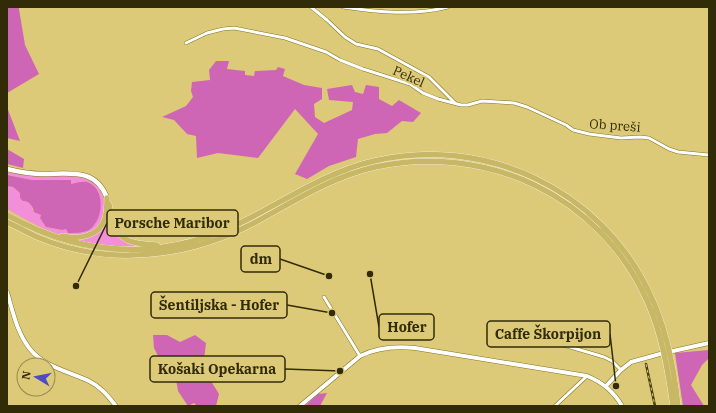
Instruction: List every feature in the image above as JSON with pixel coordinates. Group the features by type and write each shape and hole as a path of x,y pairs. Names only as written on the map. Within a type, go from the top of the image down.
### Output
{"highway":[{"path":"7,215 53,236 79,244 133,250 176,246 201,239 229,228 329,176 352,167 380,160 422,154 445,154 472,157 500,164 532,176 563,193 582,207 603,226 627,255 649,292 664,332 672,364 678,406"},
{"path":"7,222 36,237 79,250 114,255 153,255 208,243 252,224 309,192 337,179 376,167 422,161 445,161 471,164 504,172 529,182 559,198 588,220 611,243 633,274 647,301 657,326 666,367 672,406"},
{"path":"34,228 75,238 89,235 103,224 107,198"},
{"path":"107,198 114,225 122,237 137,244 176,246"}],"main road":[{"path":"7,170 30,173 72,173 88,176 100,185 107,198"}],"street":[{"name":"Pekel","path":"311,7 345,37 356,44 378,49 429,77 456,104"},
{"path":"343,7 417,13 435,11 448,7"},
{"name":"Pekel","path":"186,43 208,33 234,28 285,38 326,52 340,60 410,84 423,93 456,104"},
{"name":"Ob preši","path":"456,104 468,105 482,101 514,103 527,107 566,125 573,130 589,134 621,138 649,138 669,149 678,152 709,155"},
{"path":"7,292 18,329 30,350 49,364 100,388 116,406"},
{"path":"324,297 360,356"},
{"path":"543,339 604,357 612,361 621,370"},
{"path":"673,351 709,342"},
{"path":"300,406 360,356 371,351 393,347 416,348 587,376 606,386 618,399 622,406"},
{"path":"606,386 631,362 660,354"},
{"path":"555,406 587,376"}],"shaded area":[{"path":"7,7 19,7 25,45 39,74 7,93"},
{"path":"216,61 229,61 227,69 245,71 245,75 254,76 255,71 276,70 278,67 285,69 283,76 304,85 322,88 322,99 314,104 315,117 324,123 352,110 353,102 329,100 327,89 352,85 355,92 363,94 366,85 379,87 379,99 392,106 399,100 421,113 413,122 402,121 387,133 375,134 358,139 356,157 329,166 307,179 295,174 318,134 295,109 258,158 218,153 197,158 196,136 187,134 174,120 162,117 186,106 193,97 191,91 192,82 210,80 209,70"},
{"path":"7,107 20,141 7,138"},
{"path":"7,149 24,159 23,168 7,164"},
{"path":"7,172 33,176 74,176 86,179 99,189 103,197 104,213 102,221 97,228 90,233 69,236 54,233 29,221 7,209 7,186 13,187 20,193 20,198 32,205 32,209 41,215 40,218 46,227 62,230 86,182 71,184 70,180 32,180 7,175"},
{"path":"7,175 32,180 71,180 71,184 87,182 93,185 100,197 101,204 98,219 89,230 81,232 68,233 66,229 62,230 46,227 40,218 41,215 34,212 29,203 20,198 20,193 13,187 7,186"},
{"path":"108,211 112,224 135,247 113,246 77,240 97,233"},
{"path":"153,335 167,335 180,342 195,335 206,343 203,368 219,394 216,406 197,406 194,403 188,406 178,391 176,379 165,370 154,348"},
{"path":"709,350 709,358 702,365 691,385 704,406 683,406 675,353"},
{"path":"327,393 320,406 305,406 318,394"}],"railway":[{"path":"646,364 655,406"}],"place":[{"name":"Hofer","path":"370,274"},
{"name":"dm","path":"329,276"},
{"name":"Porsche Maribor","path":"76,286"},
{"name":"Šentiljska - Hofer","path":"332,313"},
{"name":"Košaki Opekarna","path":"340,371"},
{"name":"Caffe Škorpijon","path":"616,386"}]}
